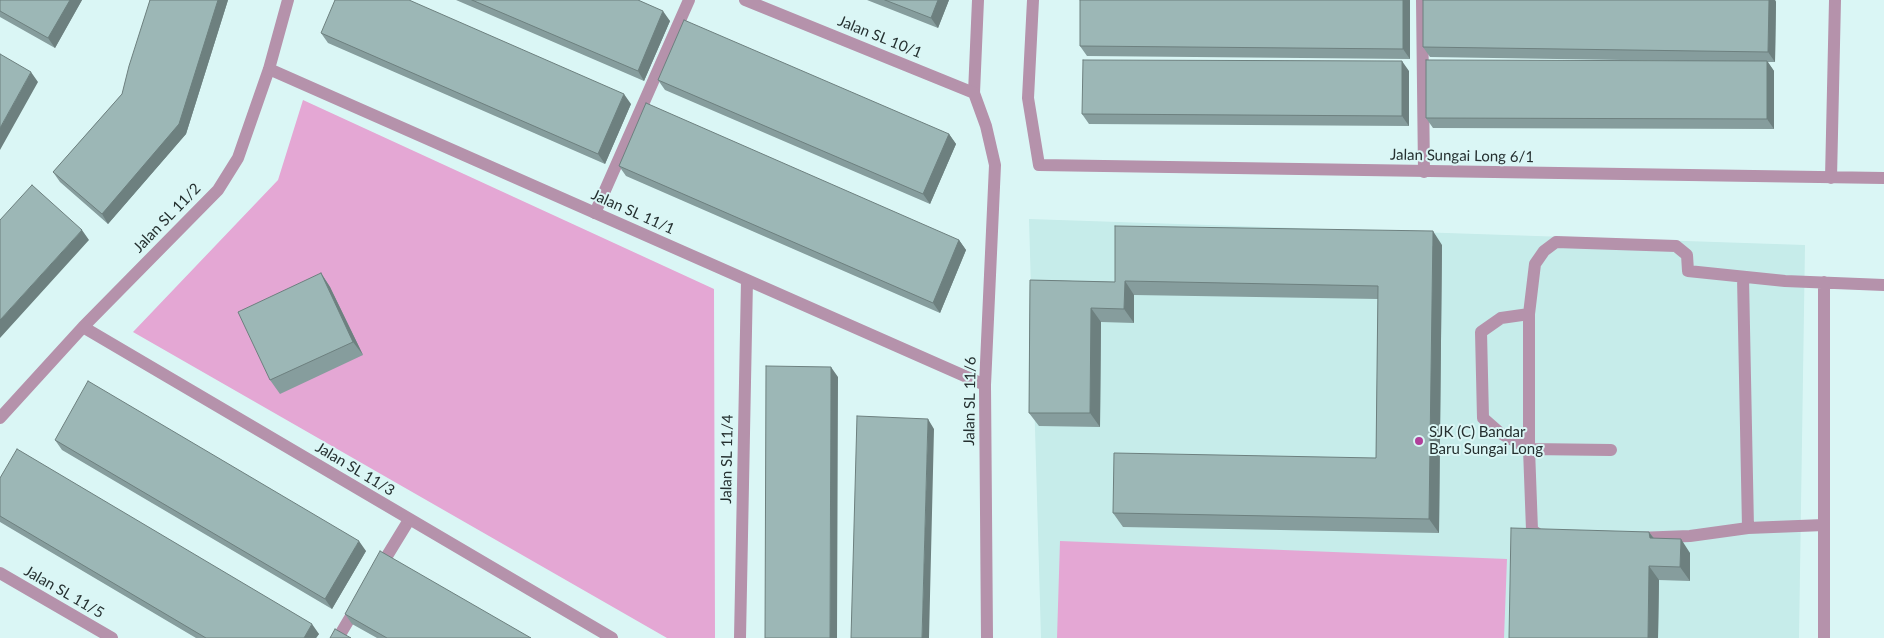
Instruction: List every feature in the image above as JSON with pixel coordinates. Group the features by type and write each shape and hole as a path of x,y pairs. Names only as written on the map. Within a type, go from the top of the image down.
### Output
{"street":[{"name":"Jalan SL 11/2","path":"0,418 83,327 218,190 238,158 269,69 288,0"},
{"path":"595,213 689,0"},
{"name":"Jalan SL 10/1","path":"745,0 974,93"},
{"path":"974,93 978,0"},
{"name":"Jalan Sungai Long 6/1","path":"1033,0 1028,98 1039,165 1884,178"},
{"path":"1422,0 1424,172"},
{"path":"1831,178 1834,0"},
{"name":"Jalan SL 11/1","path":"269,69 985,385"},
{"name":"Jalan SL 11/6","path":"974,93 986,126 995,165 985,385 986,638"},
{"path":"1555,540 1546,540 1532,530 1529,449 1530,314 1535,264 1544,251 1556,242 1676,246 1687,255 1688,271 1743,277 1884,285"},
{"path":"1743,277 1748,528"},
{"name":"Jalan SL 11/4","path":"740,638 746,280"},
{"path":"1824,282 1824,638"},
{"path":"1530,314 1501,318 1481,332 1483,418 1500,433 1529,449 1611,450"},
{"name":"Jalan SL 11/3","path":"83,327 408,520 612,638"},
{"path":"373,579 408,520"},
{"path":"1628,538 1690,536 1748,528 1824,525"},
{"name":"Jalan SL 11/5","path":"0,573 112,638"},
{"path":"338,638 363,596"}],"shaded area":[{"path":"303,100 714,289 715,638 667,638 133,332 278,180"},
{"name":"SJK (C) Bandar Baru Sungai Long","path":"1029,219 1805,245 1799,638 1041,638"},
{"path":"1060,541 1507,559 1504,638 1057,638"}],"building":[{"path":"0,0 70,0 48,38 0,11"},
{"path":"150,0 218,0 179,124 102,214 53,172 122,94"},
{"path":"335,0 409,0 624,94 598,154 321,33"},
{"path":"472,0 638,0 663,11 638,71"},
{"path":"885,0 938,0 931,18"},
{"path":"1080,0 1403,0 1403,49 1080,46"},
{"path":"1423,0 1769,0 1768,52 1423,47"},
{"path":"684,20 949,134 923,194 658,80"},
{"path":"0,54 31,72 0,128"},
{"path":"1083,60 1402,61 1402,116 1082,114"},
{"path":"1426,60 1767,61 1767,119 1426,118"},
{"path":"646,103 959,240 933,303 619,166"},
{"path":"32,185 82,230 0,320 0,220"},
{"path":"1115,226 1433,231 1429,519 1113,513 1114,453 1376,458 1378,286 1125,281 1124,309 1091,308 1090,413 1029,413 1030,280 1115,282"},
{"path":"321,273 353,342 270,380 238,312"},
{"path":"766,366 831,367 830,638 765,638"},
{"path":"88,381 359,541 325,599 55,440"},
{"path":"857,416 928,419 922,638 851,638"},
{"path":"17,449 312,624 304,638 206,638 0,516 0,478"},
{"path":"1511,528 1649,532 1650,538 1681,539 1680,567 1649,566 1648,638 1509,638"},
{"path":"380,551 531,638 387,638 345,614"},
{"path":"335,629 351,638 330,638"}],"place":[{"name":"SJK (C) Bandar Baru Sungai Long","path":"1419,441"}]}
